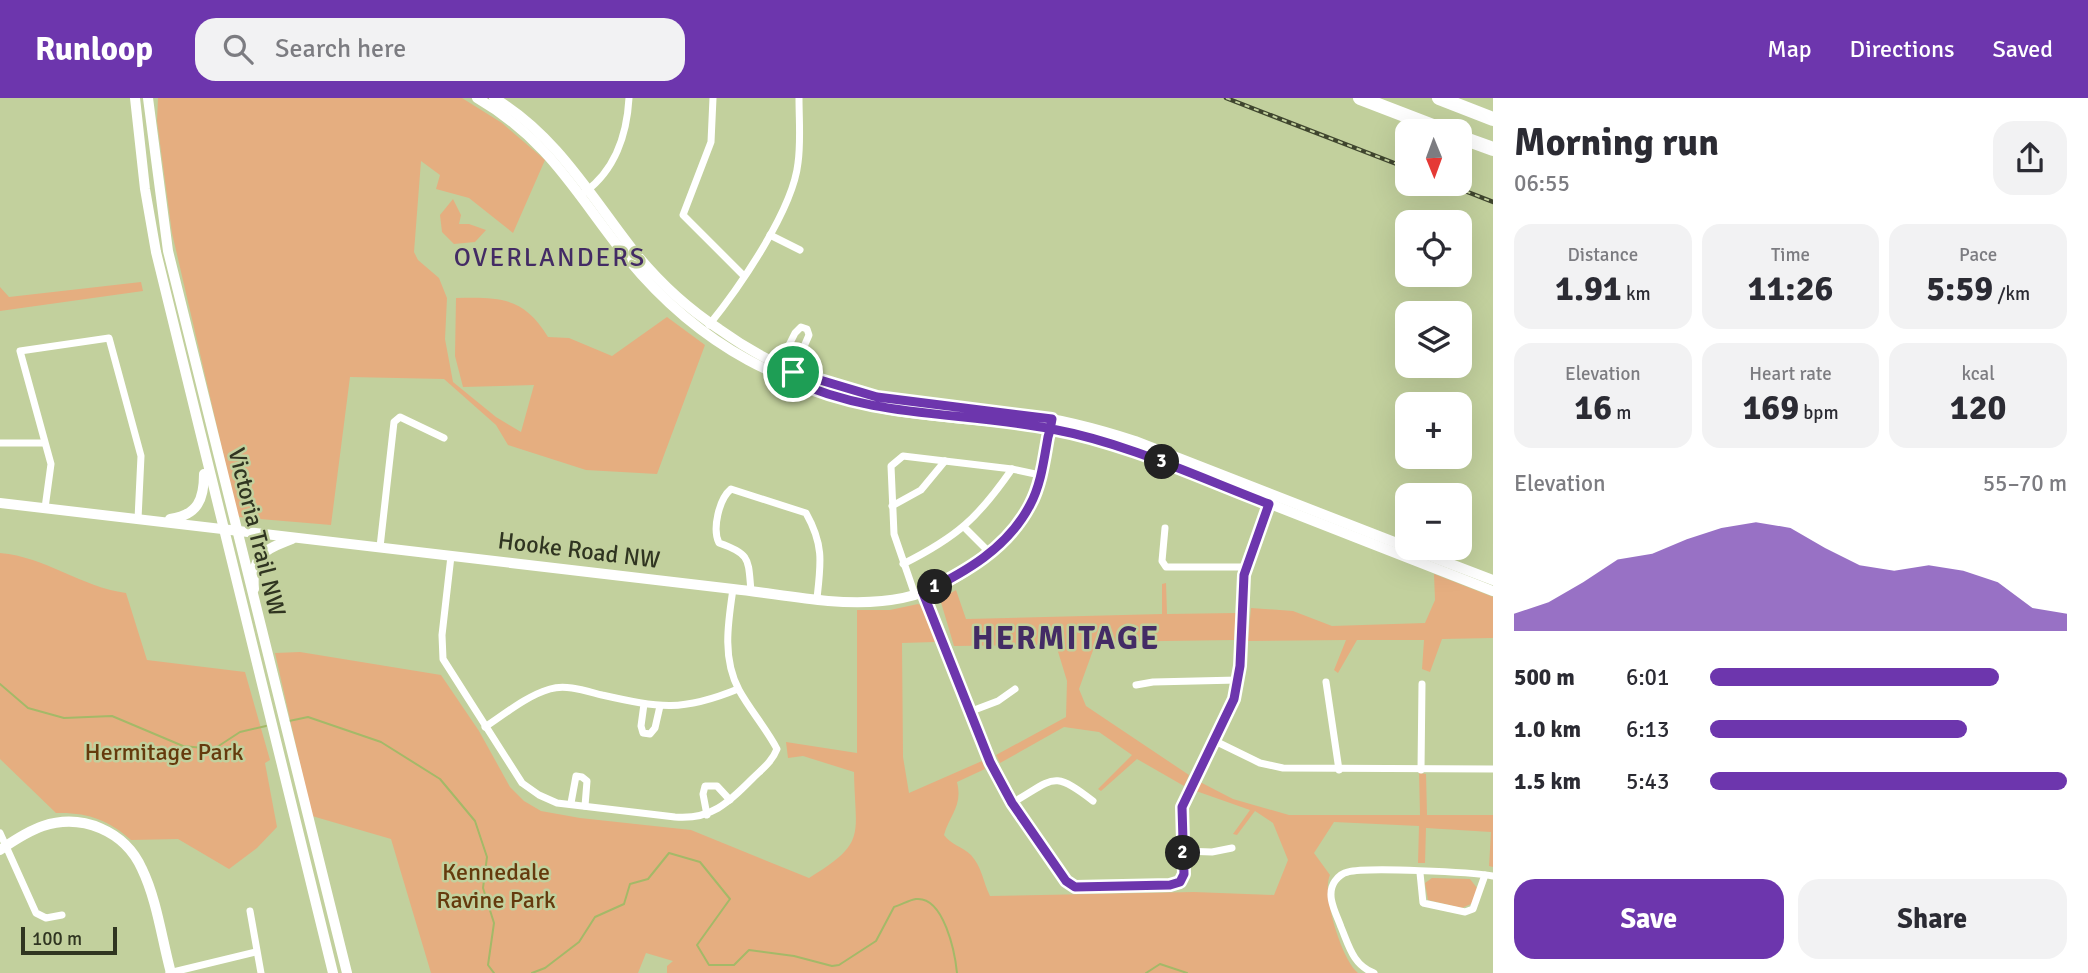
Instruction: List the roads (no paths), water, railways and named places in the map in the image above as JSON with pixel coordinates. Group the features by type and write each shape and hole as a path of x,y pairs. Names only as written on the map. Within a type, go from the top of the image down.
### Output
{"highway":[{"path":"1360,98 1415,119"},
{"path":"1439,98 1493,119"},
{"path":"1472,141 1493,149"}],"street":[{"name":"Victoria Trail NW","path":"148,98 162,251 298,804 346,973"},
{"path":"152,147 155,98"},
{"path":"478,98 539,144 585,192"},
{"path":"495,98 541,134 641,274 672,305 707,327 749,360 777,368 828,395 886,409 1051,423 1395,542"},
{"path":"585,192 601,178 617,151 624,133 629,98"},
{"path":"713,98 711,142 683,215 744,276"},
{"path":"707,327 770,235 798,166 799,98"},
{"name":"Victoria Trail NW","path":"134,100 205,457 257,614 270,692"},
{"path":"770,235 800,250"},
{"path":"777,368 795,333 801,327 807,329 809,335 791,375"},
{"path":"45,508 51,464 20,351 109,338 141,456 138,519"},
{"path":"380,547 394,422 400,417 444,438"},
{"name":"Hooke Road NW","path":"0,503 733,589 881,602 919,594 991,554 1030,506 1051,423"},
{"path":"0,443 44,443"},
{"path":"1040,475 903,456 891,466 894,534 903,565 919,594 969,712 1012,803 1071,886 1175,884 1183,878 1181,816 1185,797 1231,707 1238,680 1245,567 1271,499"},
{"path":"154,521 180,517 197,507 204,492 205,457"},
{"path":"892,506 921,491 945,461"},
{"path":"903,565 965,528 986,506 1012,469"},
{"path":"751,591 748,560 742,551 719,543 715,534 724,495 732,489 806,513 817,533 822,553 817,598"},
{"path":"1271,499 1493,591"},
{"path":"965,528 991,554"},
{"path":"1165,528 1162,561 1166,567 1245,567"},
{"path":"257,614 253,584 260,554 268,547 294,538"},
{"path":"451,556 442,635 443,659 522,783 557,803 694,819 707,815 730,800 773,760 777,749 738,688 726,651 733,589"},
{"path":"1441,560 1493,580"},
{"path":"1136,685 1153,681 1238,680"},
{"path":"1326,682 1339,770"},
{"path":"1421,770 1422,684"},
{"path":"485,727 531,696 552,688 574,689 644,704 685,707 738,688"},
{"path":"969,712 998,701 1014,689"},
{"path":"644,704 640,726 643,733 650,734 655,728 660,706"},
{"path":"1215,741 1269,766 1339,770 1493,769"},
{"path":"571,803 576,776 582,776 587,781 586,806"},
{"path":"1012,803 1055,779 1067,781 1093,801"},
{"path":"707,815 703,794 705,786 717,786 730,800"},
{"name":"Victoria Trail NW","path":"298,804 333,973"},
{"path":"3,848 36,828 62,822 96,826 119,839 132,851 145,874 170,973 256,952"},
{"path":"0,833 3,848 36,913 46,918 62,915"},
{"path":"1183,851 1212,852 1232,848"},
{"path":"1374,973 1359,964 1352,955 1332,902 1332,886 1340,875 1349,871 1420,873 1489,876 1474,909 1465,912 1423,903 1420,873"},
{"path":"250,911 261,973"}],"waterway":[{"path":"0,684 28,708 64,718 112,716 183,746 214,749 240,732 266,726"},
{"path":"289,721 308,717 381,742 440,779 475,821 487,857 483,888 494,923 488,965 494,973"},
{"path":"532,973 545,968 579,942 595,917 624,904 630,884 648,879 669,853 700,862 730,899 697,945 709,965 734,965 749,950 794,956 832,966 839,965 876,941 894,907 916,899 926,900 941,916 951,940 957,973"},
{"path":"1146,973 1160,964 1187,973"}],"railway":[{"path":"1226,98 1395,163"},
{"path":"1472,194 1493,202"}],"district":[{"name":"OVERLANDERS","path":"550,257"},
{"name":"HERMITAGE","path":"1066,638"}],"park label":[{"name":"Hermitage Park","path":"164,752"},
{"name":"Kennedale Ravine Park","path":"496,886"}]}
